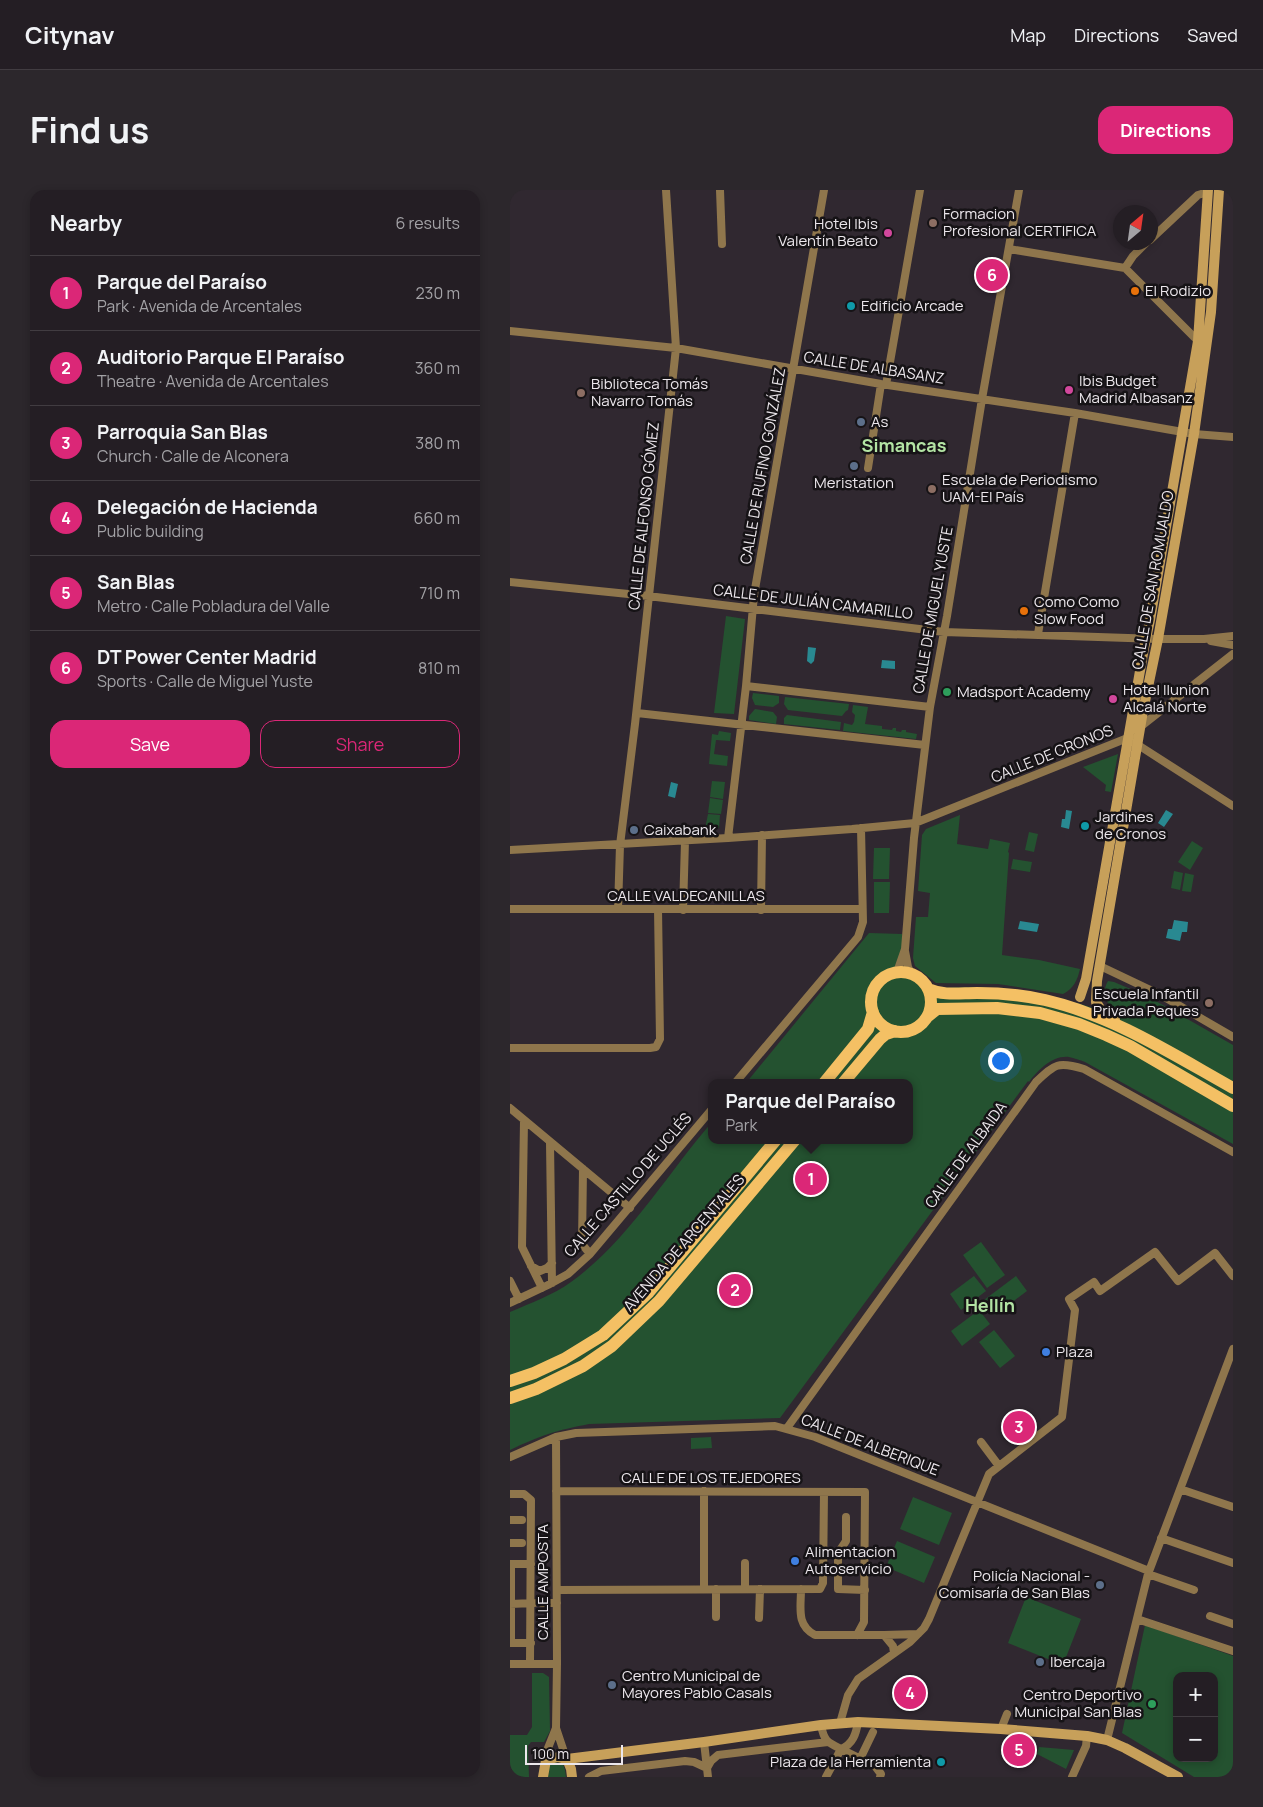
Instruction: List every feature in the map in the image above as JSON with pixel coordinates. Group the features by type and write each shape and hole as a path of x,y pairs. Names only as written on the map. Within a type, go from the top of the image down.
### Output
{"main road":[{"name":"CALLE DE SAN ROMUALDO","path":"1080,997 1086,979 1133,742 1141,725 1194,434 1211,312 1219,190"},
{"name":"CALLE DE SAN ROMUALDO","path":"1096,1002 1096,989 1133,742 1146,638 1198,341 1208,191"},
{"path":"827,1079 868,1030 873,1012 871,999 875,986 884,976 897,972 911,973 921,979 928,989 931,1006 927,1017"},
{"path":"928,989 941,994 976,993 1020,996 1085,1012 1112,1022 1152,1042 1233,1088"},
{"path":"1062,1005 1080,997 1085,1012 1097,1029 1106,1035"},
{"path":"1040,1013 1054,1012 1072,1016 1092,1008 1096,1002 1104,1013 1143,1033 1152,1042"},
{"path":"846,1079 886,1034 910,1030 918,1026 937,1009 997,1008 1040,1013 1079,1024 1106,1035 1130,1046 1233,1106"},
{"path":"873,1012 881,1024 895,1031"},
{"name":"AVENIDA DE ARCENTALES","path":"510,1381 534,1373 575,1354 603,1335 650,1292 773,1144"},
{"name":"AVENIDA DE ARCENTALES","path":"510,1398 536,1389 583,1366 612,1346 659,1301 792,1144"},
{"path":"543,1777 546,1760 558,1757 586,1757 821,1725 858,1722 1001,1729 1088,1736 1107,1740 1141,1755 1178,1777"},
{"path":"571,1773 577,1763 586,1757"},
{"path":"566,1758 571,1773"}],"street":[{"name":"CALLE DE ALFONSO GÓMEZ","path":"618,909 620,845 637,713 676,348 666,190"},
{"path":"720,190 722,244"},
{"name":"CALLE DE RUFINO GONZÁLEZ","path":"728,838 753,610 824,190"},
{"path":"868,468 920,190"},
{"name":"CALLE DE MIGUEL YUSTE","path":"911,973 905,949 915,823 930,707 1019,190"},
{"path":"1158,232 1198,195 1208,191"},
{"path":"1009,249 1125,268 1198,341"},
{"path":"1125,268 1139,250"},
{"name":"CALLE DE ALBASANZ","path":"510,332 676,348 1194,434 1233,437"},
{"path":"1038,634 1074,413"},
{"name":"CALLE DE JULIÁN CAMARILLO","path":"510,582 648,596 944,632 1158,639 1204,639 1233,636"},
{"name":"CALLE DE JULIÁN CAMARILLO","path":"1204,639 1233,645"},
{"path":"1141,725 1233,654"},
{"path":"746,686 930,707"},
{"path":"637,713 925,746"},
{"path":"1133,742 1233,806"},
{"name":"CALLE DE CRONOS","path":"510,850 685,841 915,823 1133,742"},
{"path":"738,1079 858,936 863,922 861,828"},
{"path":"761,910 762,835"},
{"path":"683,910 685,841"},
{"name":"CALLE VALDECANILLAS","path":"510,909 862,909"},
{"path":"510,1048 656,1047 660,1039 658,909"},
{"name":"CALLE DE MIGUEL YUSTE","path":"897,972 905,949"},
{"path":"1100,966 1161,995 1233,1037"},
{"name":"CALLE DE ALBAIDA","path":"787,1428 1032,1088 1050,1069 1067,1063 1084,1068 1233,1152"},
{"path":"510,1108 630,1208"},
{"name":"CALLE CASTILLO DE UCLÉS","path":"510,1303 568,1274 590,1254 708,1114"},
{"path":"524,1121 522,1247 542,1288"},
{"path":"550,1143 552,1283"},
{"path":"583,1169 582,1244 590,1254"},
{"path":"840,1723 848,1695 858,1679 918,1634 929,1619 989,1474 1062,1417 1075,1310 1069,1299 1094,1282 1100,1291 1155,1252 1178,1281 1215,1253 1233,1276"},
{"path":"531,1266 540,1271 552,1263"},
{"path":"510,1281 519,1299"},
{"path":"1107,1740 1149,1572 1230,1364 1233,1350"},
{"name":"CALLE DE ALBERIQUE","path":"510,1457 556,1437 576,1433 775,1426 787,1428 815,1437 1194,1590"},
{"name":"CALLE AMPOSTA","path":"556,1437 556,1728 566,1758"},
{"path":"980,1442 999,1466"},
{"path":"1180,1489 1233,1507"},
{"name":"CALLE DE LOS TEJEDORES","path":"556,1491 865,1492 865,1590"},
{"path":"704,1491 704,1589"},
{"path":"557,1590 820,1589 823,1583 824,1492"},
{"path":"510,1494 524,1494 531,1500 531,1564 536,1603 530,1664"},
{"path":"846,1517 846,1541 838,1553 838,1589 865,1590 864,1622 857,1635"},
{"path":"510,1520 522,1520"},
{"path":"1161,1538 1233,1564"},
{"path":"510,1543 522,1543"},
{"path":"823,1554 838,1553"},
{"path":"745,1563 745,1589"},
{"path":"531,1564 510,1564 510,1643 531,1643"},
{"path":"716,1589 716,1617"},
{"path":"758,1618 760,1589"},
{"path":"801,1589 802,1622 806,1630 815,1635 918,1634"},
{"path":"511,1604 557,1603"},
{"path":"1210,1616 1233,1624"},
{"path":"1137,1619 1233,1651"},
{"path":"884,1635 892,1646 894,1653"},
{"path":"510,1664 557,1664"},
{"path":"1001,1729 1007,1714"},
{"path":"826,1777 841,1749 848,1746 852,1740 858,1722"},
{"path":"821,1725 823,1737 828,1742 875,1766 881,1774 880,1777"},
{"name":"CALLE AMPOSTA","path":"546,1760 546,1753 556,1728"},
{"path":"860,1759 873,1732"},
{"path":"1072,1777 1086,1746 1088,1736"},
{"path":"704,1742 708,1777"},
{"path":"707,1768 711,1760 718,1755 828,1742"},
{"path":"589,1777 601,1771 685,1761 694,1762 707,1768"}],"green space":[{"path":"726,616 745,619 734,714 714,713"},
{"path":"753,693 779,696 779,703 773,707 755,705 752,698"},
{"path":"785,697 849,704 848,710 842,716 788,710 784,704"},
{"path":"853,705 868,707 865,724 882,726 882,729 892,730 896,728 896,731 901,732 906,730 906,732 917,734 916,739 843,731 844,723 852,725 854,722"},
{"path":"755,709 773,712 777,717 776,724 749,720 749,716"},
{"path":"787,715 841,722 840,730 784,724 784,718"},
{"path":"719,731 731,733 730,741 716,740 714,754 728,756 727,766 709,764 712,734 718,735"},
{"path":"1118,754 1111,792 1105,791 1106,785 1083,767"},
{"path":"712,781 725,782 723,799 710,797"},
{"path":"710,798 723,800 721,814 708,813"},
{"path":"708,814 720,815 719,828 705,829"},
{"path":"960,815 957,844 988,849 990,839 1010,843 1002,955 1039,960 1080,969 1074,984 1063,994 998,984 936,983 915,966 913,958 916,917 928,917 930,893 918,891 922,835 926,829"},
{"path":"1029,832 1038,834 1034,852 1025,850"},
{"path":"1192,841 1203,848 1190,870 1178,862"},
{"path":"874,848 890,848 889,879 873,879"},
{"path":"1013,859 1032,862 1030,872 1011,869"},
{"path":"1174,871 1183,873 1180,890 1171,888"},
{"path":"1185,873 1194,875 1191,892 1182,891"},
{"path":"874,882 890,882 889,913 874,913"},
{"path":"869,933 902,934 902,965 922,977 935,988 981,987 1077,1003 1113,1014 1106,998 1105,990 1108,981 1114,982 1147,996 1233,1045 1233,1144 1085,1062 1069,1057 1057,1058 1046,1064 1028,1081 780,1418 589,1424 548,1434 510,1450 510,1312 557,1291 592,1265 629,1227 708,1127 708,1144 913,1144 913,1079 749,1079"},
{"path":"981,1242 1005,1275 987,1288 963,1255"},
{"path":"974,1276 986,1291 961,1310 950,1294"},
{"path":"1016,1276 1027,1291 995,1315 984,1300"},
{"path":"979,1310 990,1324 962,1346 951,1331"},
{"path":"994,1330 1015,1356 1000,1368 979,1342"},
{"path":"711,1437 712,1448 691,1449 691,1438"},
{"path":"913,1497 952,1513 939,1545 900,1529"},
{"path":"897,1541 935,1557 924,1583 886,1567"},
{"path":"1026,1597 1081,1619 1063,1665 1008,1643"},
{"name":"Centro Deportivo Municipal San Blas","path":"1145,1625 1233,1656 1233,1777 1194,1777 1122,1733"},
{"path":"532,1673 543,1673 549,1677 550,1731 544,1742 531,1742 528,1746 529,1777 510,1777 510,1735 527,1735 532,1727"},
{"path":"1039,1747 1074,1750 1066,1769 1037,1754"},
{"path":"554,1762 563,1764 566,1777 548,1777 549,1766"}],"water":[{"path":"808,647 816,648 814,661 811,664 807,661"},
{"path":"882,660 895,661 895,669 881,668"},
{"path":"671,782 678,784 675,798 668,796"},
{"path":"1066,810 1072,811 1069,829 1061,827 1062,819 1065,819"},
{"path":"1166,810 1173,814 1164,827 1158,823"},
{"path":"1174,920 1188,922 1187,932 1182,932 1180,941 1166,938 1168,929 1172,929"},
{"path":"1020,921 1039,924 1037,932 1018,929"}],"place":[{"name":"Formacion Profesional CERTIFICA","path":"933,223"},
{"name":"Hotel Ibis Valentín Beato","path":"888,233"},
{"name":"DT Power Center Madrid","path":"992,275"},
{"name":"El Rodizio","path":"1135,291"},
{"name":"Edificio Arcade","path":"851,306"},
{"name":"Ibis Budget Madrid Albasanz","path":"1069,390"},
{"name":"Biblioteca Tomás Navarro Tomás","path":"581,393"},
{"name":"As","path":"861,422"},
{"name":"Meristation","path":"854,466"},
{"name":"Escuela de Periodismo UAM-El País","path":"932,489"},
{"name":"Como Como Slow Food","path":"1024,611"},
{"name":"Madsport Academy","path":"947,692"},
{"name":"Hotel Ilunion Alcalá Norte","path":"1113,699"},
{"name":"Jardines de Cronos","path":"1085,826"},
{"name":"Caixabank","path":"634,830"},
{"name":"Escuela Infantil Privada Peques","path":"1209,1003"},
{"name":"Parque del Paraíso","path":"811,1179"},
{"name":"Auditorio Parque El Paraíso","path":"735,1290"},
{"name":"Plaza","path":"1046,1352"},
{"name":"Parroquia San Blas","path":"1019,1427"},
{"name":"Alimentacion Autoservicio","path":"795,1561"},
{"name":"Policía Nacional - Comisaría de San Blas","path":"1100,1585"},
{"name":"Ibercaja","path":"1040,1662"},
{"name":"Centro Municipal de Mayores Pablo Casals","path":"612,1685"},
{"name":"Delegación de Hacienda","path":"910,1693"},
{"name":"Centro Deportivo Municipal San Blas","path":"1152,1704"},
{"name":"San Blas","path":"1019,1750"},
{"name":"Plaza de la Herramienta","path":"941,1762"}],"district":[{"name":"Simancas","path":"904,446"},
{"name":"Hellín","path":"990,1306"}]}
